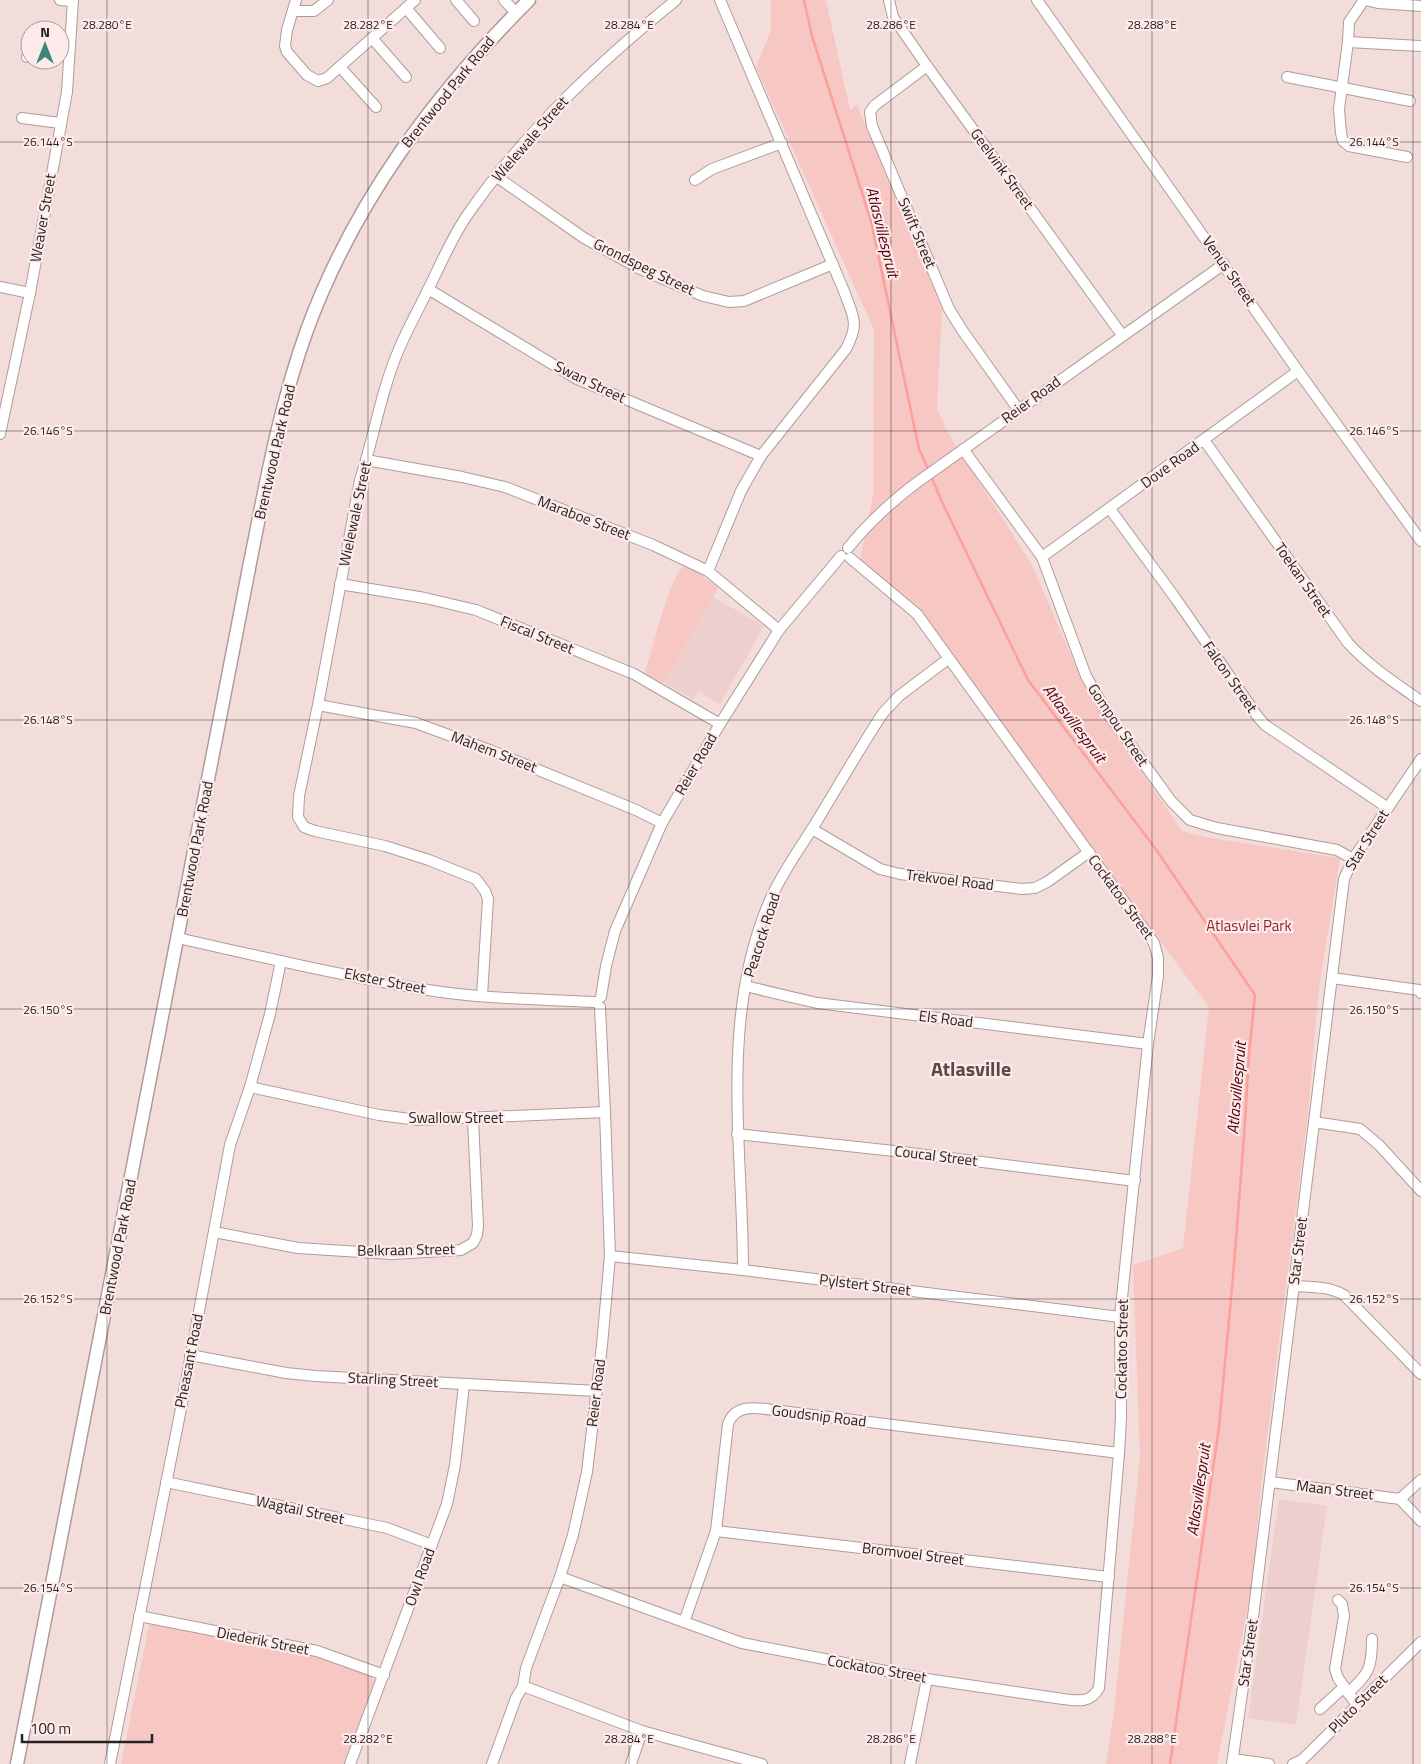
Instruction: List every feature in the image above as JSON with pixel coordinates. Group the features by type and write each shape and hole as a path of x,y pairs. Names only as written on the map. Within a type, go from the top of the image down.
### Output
{"street":[{"path":"60,0 73,0"},
{"name":"Weaver Street","path":"70,20 73,0"},
{"path":"296,0 287,30 285,46 287,52 307,75 318,81 328,78 415,0"},
{"path":"293,11 314,11 328,0"},
{"path":"456,0 474,21"},
{"path":"504,0 516,13"},
{"name":"Brentwood Park Road","path":"17,1764 272,456 288,391 307,329 338,258 361,214 417,126 494,34 529,0"},
{"name":"Wielewale Street","path":"482,996 488,899 485,890 476,878 385,846 315,831 304,827 298,817 299,796 360,480 378,409 399,350 450,243 468,215 538,126 573,90 676,0"},
{"path":"708,571 742,491 761,456 846,349 853,337 855,324 833,264 720,0"},
{"name":"Geelvink Street","path":"889,0 893,17 927,66 1122,335"},
{"name":"Venus Street","path":"1037,0 1298,371 1421,541"},
{"path":"1407,157 1349,146 1343,141 1340,133 1339,109 1349,22 1364,0 1378,3 1421,6"},
{"path":"406,8 440,48"},
{"path":"372,38 406,77"},
{"path":"1348,42 1420,46"},
{"name":"Swift Street","path":"927,66 874,106 870,112 872,126 949,309 1018,409"},
{"path":"340,67 376,108"},
{"name":"Weaver Street","path":"0,434 30,292 67,92 65,70"},
{"path":"1287,77 1410,101"},
{"path":"22,118 60,123"},
{"path":"695,180 712,169 782,143"},
{"name":"Grondspeg Street","path":"497,177 584,238 640,269 703,296 728,302 744,301 833,264"},
{"name":"Reier Road","path":"492,1764 516,1698 524,1686 526,1668 560,1577 573,1535 583,1491 597,1391 610,1256 606,1112 599,1002 615,931 662,823 720,724 779,630 846,554 866,526 889,504 919,480 1224,264"},
{"path":"0,287 30,292"},
{"name":"Swan Street","path":"428,289 577,379 761,456"},
{"name":"Dove Road","path":"1042,558 1298,371"},
{"name":"Toekan Street","path":"1204,440 1348,643 1362,659 1377,671 1421,701"},
{"name":"Gompou Street","path":"963,450 1042,558 1086,676 1108,714 1171,802 1190,820 1217,828 1336,850 1354,859"},
{"name":"Maraboe Street","path":"366,460 462,477 505,487 653,545 708,571 779,630"},
{"name":"Falcon Street","path":"1110,509 1265,725 1388,808"},
{"name":"Cockatoo Street","path":"560,1577 742,1642 926,1678 1080,1701 1089,1699 1096,1694 1100,1683 1120,1453 1120,1317 1148,1044 1158,976 1158,958 1154,943 917,614 846,554"},
{"name":"Fiscal Street","path":"340,584 425,598 476,610 634,674 720,724"},
{"name":"Peacock Road","path":"742,1270 737,1134 739,1029 745,986 756,941 770,900 790,862 883,712 899,696 948,659"},
{"name":"Mahem Street","path":"318,705 416,723 519,762 636,810 662,823"},
{"name":"Star Street","path":"1233,1762 1270,1482 1343,886 1346,872 1421,759"},
{"name":"Trekvoel Road","path":"812,829 880,869 900,874 1022,889 1035,888 1047,882 1089,852"},
{"name":"Ekster Street","path":"178,938 281,961 429,990 482,996 599,1002"},
{"name":"Pheasant Road","path":"110,1764 230,1145 250,1087 270,1014 281,961"},
{"path":"1332,978 1420,990"},
{"name":"Els Road","path":"745,986 817,1004 1148,1044"},
{"name":"Swallow Street","path":"250,1087 379,1115 418,1120 606,1112"},
{"name":"Belkraan Street","path":"214,1232 298,1248 334,1251 392,1254 454,1251 467,1247 473,1243 478,1232 473,1119"},
{"path":"1314,1122 1360,1129 1379,1145 1421,1191"},
{"name":"Coucal Street","path":"737,1134 894,1151 1135,1181"},
{"name":"Pylstert Street","path":"610,1256 742,1270 1120,1317"},
{"path":"1294,1286 1327,1288 1336,1290 1344,1295 1421,1374"},
{"name":"Starling Street","path":"190,1355 286,1373 597,1391"},
{"name":"Owl Road","path":"350,1764 447,1504 456,1465 464,1384"},
{"name":"Goudsnip Road","path":"684,1622 716,1531 728,1424 734,1414 748,1408 1120,1453"},
{"path":"1421,1480 1400,1498 1421,1521"},
{"name":"Wagtail Street","path":"166,1482 387,1528 432,1545"},
{"name":"Maan Street","path":"1270,1482 1400,1498"},
{"name":"Bromvoel Street","path":"716,1531 1109,1578"},
{"path":"1338,1600 1342,1604 1344,1616 1335,1669 1338,1678 1357,1705"},
{"name":"Diederik Street","path":"139,1616 317,1651 384,1675"},
{"path":"1320,1709 1365,1677 1372,1658 1372,1639"},
{"name":"Pluto Street","path":"1293,1764 1302,1760 1421,1642"},
{"path":"910,1764 926,1678"},
{"path":"524,1686 642,1732 762,1764"},
{"path":"631,1764 642,1732"},
{"path":"1233,1762 1269,1764"}],"shaded area":[{"path":"713,597 764,626 720,704 698,691 693,699 664,683"},
{"path":"1279,1499 1327,1506 1296,1725 1248,1718"}],"green space":[{"name":"Atlasvlei Park","path":"771,0 826,0 850,110 857,105 942,308 937,409 948,433 1032,565 1086,690 1182,831 1210,838 1340,858 1319,989 1308,1113 1261,1485 1252,1585 1217,1764 1106,1764 1114,1711 1140,1457 1133,1265 1183,1248 1209,1007 1062,809 923,615 860,561 873,495 874,330 756,67 771,30"},
{"path":"683,567 690,568 717,586 717,590 664,683 645,674 666,600"},
{"path":"149,1625 158,1625 318,1655 371,1675 375,1688 346,1764 121,1764"}],"waterway":[{"name":"Atlasvillespruit","path":"804,0 812,36 871,221 919,449 929,471"},
{"name":"Atlasvillespruit","path":"931,476 1028,680 1155,848 1255,995 1219,1427 1170,1764"}],"district":[{"name":"Atlasville","path":"971,1069"}]}
